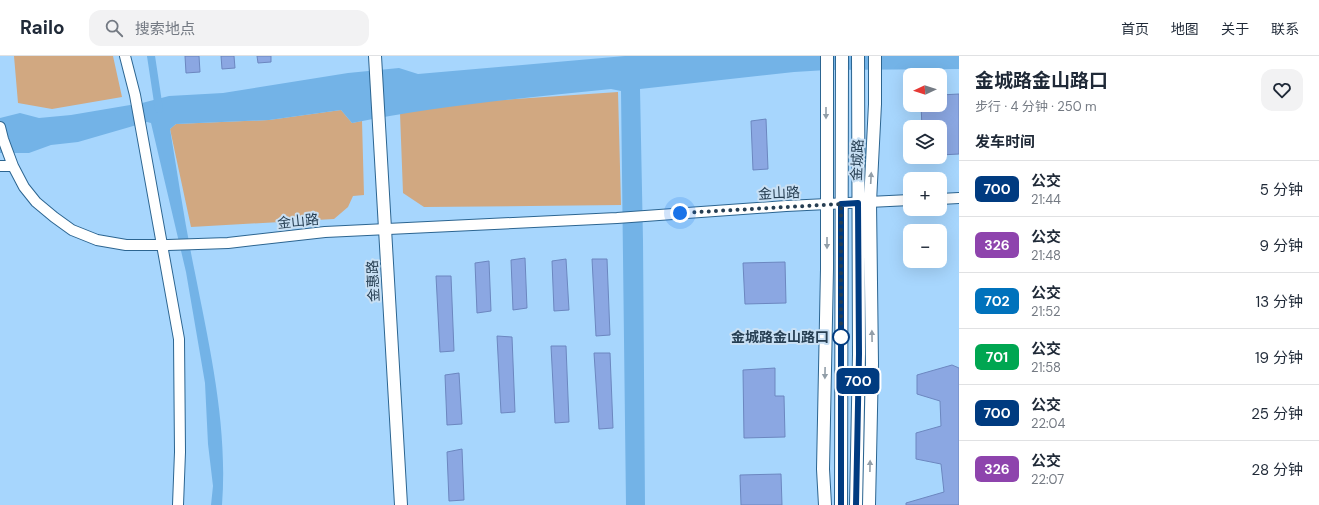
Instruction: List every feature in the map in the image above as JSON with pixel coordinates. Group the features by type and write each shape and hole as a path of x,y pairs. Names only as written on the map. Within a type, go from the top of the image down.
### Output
{"main road":[{"name":"金城路","path":"825,505 823,468 827,277 828,56"},
{"name":"金城路","path":"841,505 842,56"},
{"name":"金城路","path":"856,505 859,354 858,56"},
{"name":"金城路","path":"869,505 872,363 870,202 875,104 875,56"},
{"name":"金惠路","path":"375,58 401,505"},
{"path":"857,424 872,363"},
{"path":"824,486 841,439"}],"street":[{"path":"125,56 135,95 142,137 165,245 179,339 180,452 178,505"},
{"name":"金山路","path":"0,127 12,163 24,187 36,202 72,230 96,240 126,245 228,243 325,232 617,218 903,200"},
{"path":"0,166 12,163"},
{"path":"947,199 959,198"}],"shaded area":[{"path":"14,56 113,56 122,97 52,109 18,103"},
{"path":"618,92 621,205 424,207 403,193 400,113 487,101"},
{"path":"341,110 352,123 362,121 364,195 353,196 348,207 334,219 191,227 170,129 176,124 269,120"}],"water":[{"path":"625,56 959,56 959,69 903,68 903,69 827,70 794,72 640,89 645,505 626,505 621,91 611,89 481,103 352,123 341,110 269,120 176,124 170,129 188,237 212,359 220,417 223,476 222,505 211,505 213,486 208,444 205,383 186,272 151,123 147,122 78,142 51,145 29,153 0,153 0,118 20,113 39,118 71,115 142,103 169,96 223,93 348,73 399,68 418,74"}],"building":[{"path":"185,56 199,56 200,72 186,73"},
{"path":"221,56 234,56 235,68 222,69"},
{"path":"257,56 271,56 271,62 258,63"},
{"path":"959,94 959,154 947,155 947,120 922,120 921,112 947,112 947,95"},
{"path":"766,119 768,169 753,170 751,121"},
{"path":"525,258 527,308 513,310 511,260"},
{"path":"566,259 569,310 554,311 552,261"},
{"path":"592,259 607,259 610,335 596,336"},
{"path":"489,261 491,311 477,313 475,263"},
{"path":"785,262 786,303 745,304 743,263"},
{"path":"436,276 451,276 454,351 440,352"},
{"path":"497,336 512,337 515,412 501,413"},
{"path":"551,346 566,346 569,422 555,423"},
{"path":"594,353 610,353 613,428 599,429"},
{"path":"952,365 959,368 959,505 906,505 906,503 944,492 941,464 916,459 916,433 941,426 940,401 917,394 917,375"},
{"path":"775,368 775,396 784,396 785,437 744,438 743,370"},
{"path":"459,373 462,424 447,425 445,375"},
{"path":"462,449 464,500 449,501 447,452"},
{"path":"781,474 782,505 741,505 740,475"}],"waterway":[{"path":"151,56 159,109"}],"bus line":[{"name":"700","path":"841,505 841,204 858,203 859,354 856,505"}],"place":[{"name":"金城路金山路口","path":"841,337"}],"route":[{"path":"680,213 841,204 841,337"}]}
